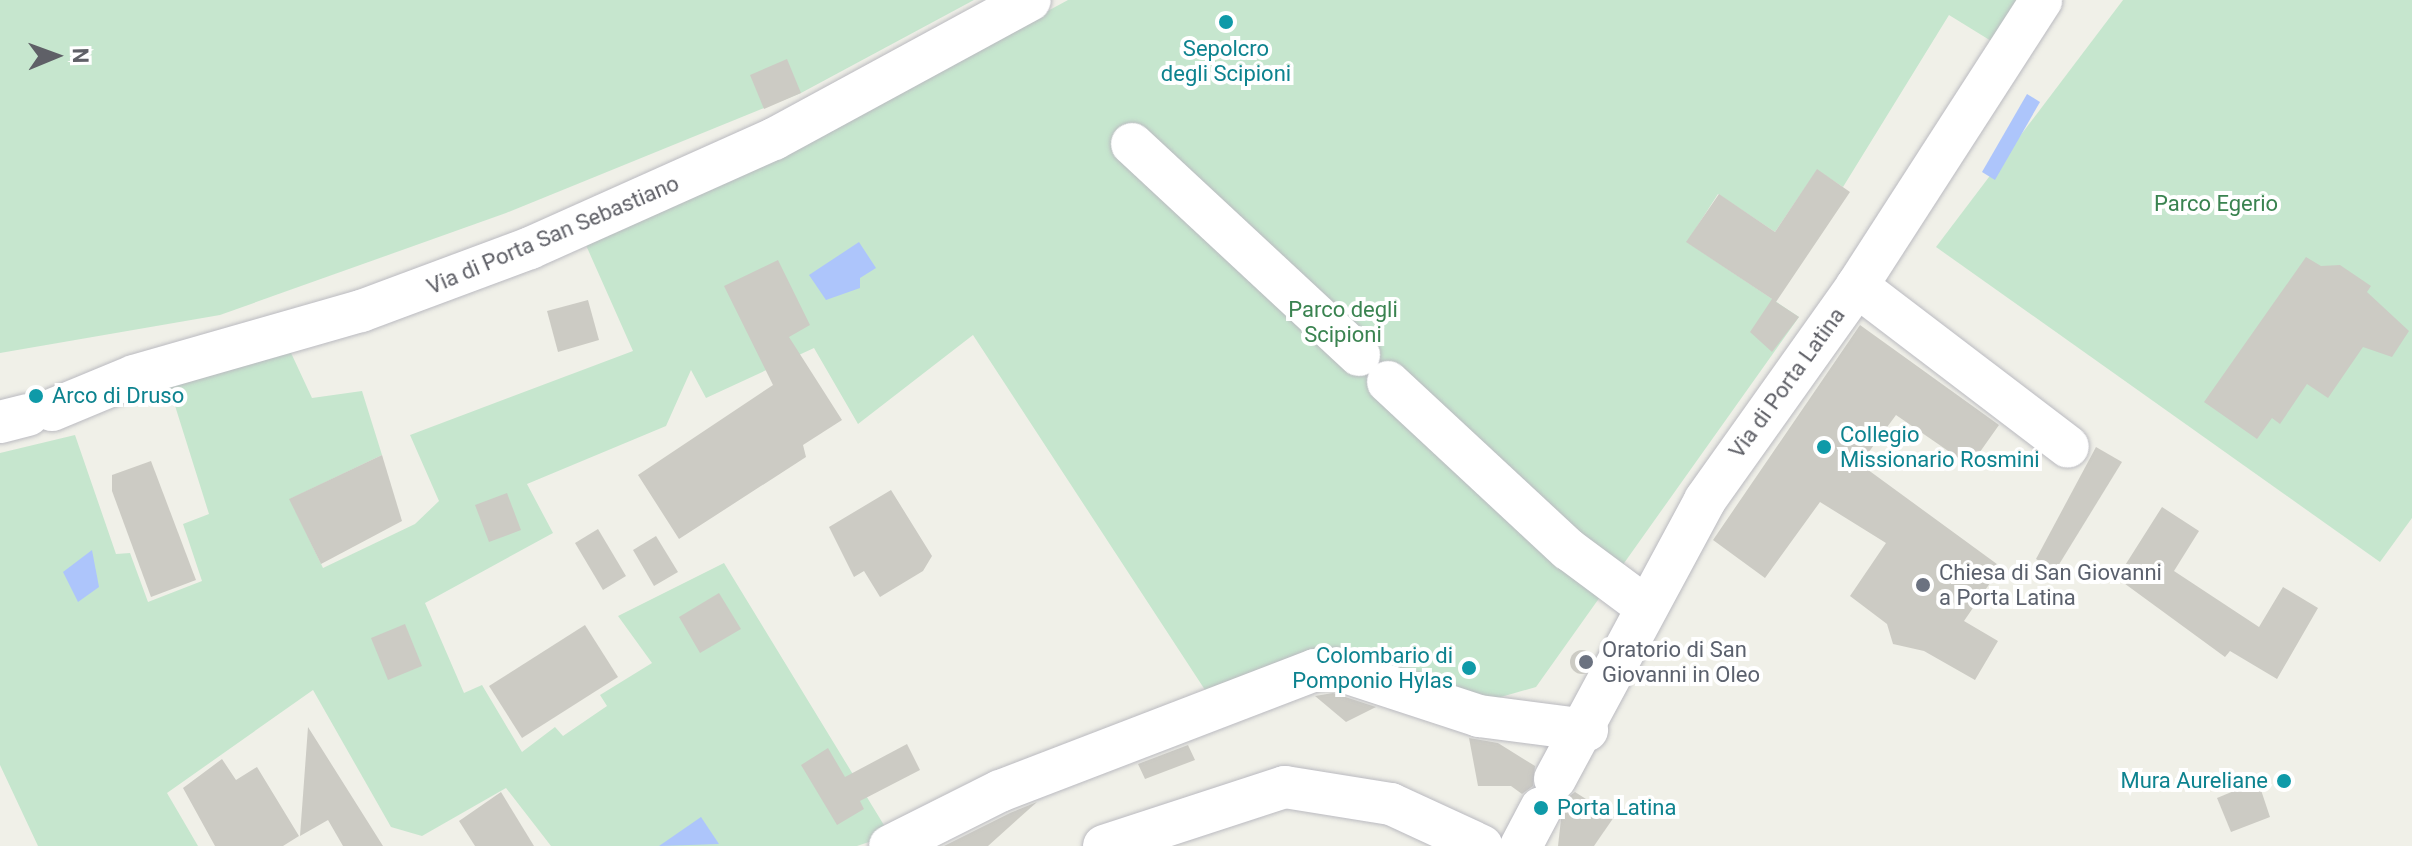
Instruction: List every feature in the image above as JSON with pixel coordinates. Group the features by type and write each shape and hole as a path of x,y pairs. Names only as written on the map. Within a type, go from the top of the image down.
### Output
{"street":[{"name":"Via di Porta San Sebastiano","path":"27,416 134,376 361,311 530,248 787,132 1030,0"},
{"name":"Via di Porta Latina","path":"1521,846 1548,793 1587,730 1646,607 1705,500 1857,286 2041,0"},
{"path":"1132,144 1568,549 1646,607"},
{"path":"1857,286 2068,447"},
{"path":"890,846 1000,791 1315,670 1336,669 1479,716 1587,730"},
{"path":"1104,846 1285,787 1391,804 1482,846"}],"green space":[{"path":"0,0 974,0 801,93 506,213 220,315 0,353"},
{"name":"Parco degli Scipioni","path":"1068,0 2021,0 1996,44 1949,15 1843,187 1817,170 1775,232 1718,194 1687,242 1799,317 1536,687 1494,699 1328,650 1207,693 973,335 858,424 814,348 706,398 691,370 666,426 527,484 553,533 425,603 464,693 482,685 522,752 555,727 563,736 607,706 600,695 652,663 618,616 724,563 890,835 857,846 551,846 506,788 422,836 391,827 313,690 167,793 198,846 38,846 0,765 0,453 75,435 116,554 130,553 148,602 202,581 183,524 209,514 166,377 285,340 312,398 362,391 382,455 290,499 323,568 415,524 439,501 410,435 633,351 585,243 838,125"},
{"name":"Parco Egerio","path":"2123,0 2412,0 2412,518 2380,562 1936,247"}],"water":[{"path":"2027,94 2040,102 1995,180 1982,172"},
{"path":"859,242 876,268 860,278 860,288 826,300 809,275"},
{"path":"92,550 99,587 78,602 63,572"},
{"path":"701,817 719,844 659,846"}],"building":[{"path":"787,59 801,93 764,109 750,75"},
{"path":"1817,169 1850,192 1776,302 1799,317 1772,352 1750,332 1772,299 1686,242 1719,194 1775,232"},
{"path":"2306,257 2321,266 2340,265 2371,286 2367,292 2409,331 2392,357 2363,347 2328,398 2307,384 2280,424 2272,418 2257,439 2204,402"},
{"path":"778,260 810,325 789,337 842,420 803,445 806,457 679,539 638,475 773,385 724,286"},
{"path":"588,300 599,340 558,352 547,311"},
{"name":"Collegio Missionario Rosmini","path":"1860,325 1999,425 1970,466 1896,415 1860,464 2001,567 1964,621 1998,641 1975,680 1924,651 1893,644 1887,624 1850,596 1886,543 1820,502 1765,578 1713,540"},
{"path":"2096,447 2122,462 2055,571 2036,559"},
{"path":"382,455 402,521 321,564 289,499"},
{"path":"151,461 196,580 151,597 112,491 112,475"},
{"path":"891,490 932,556 923,571 880,597 864,571 854,577 829,527"},
{"path":"507,493 521,530 489,542 475,505"},
{"path":"2162,507 2199,531 2174,571 2259,627 2283,587 2318,608 2277,679 2230,651 2225,657 2117,578"},
{"path":"598,529 626,576 603,590 575,543"},
{"path":"656,536 678,572 654,586 633,550"},
{"path":"719,593 741,629 700,653 679,617"},
{"path":"405,624 422,666 388,680 371,638"},
{"path":"585,625 618,677 522,738 489,686"},
{"name":"Oratorio di San Giovanni in Oleo","path":"1582,650 1590,654 1594,662 1590,670 1582,674 1574,670 1570,662 1574,654"},
{"path":"1333,693 1376,707 1346,722 1315,696"},
{"path":"308,727 383,846 343,846 328,820 300,836"},
{"path":"1469,738 1498,743 1535,766 1533,786 1522,794 1511,786 1478,786"},
{"path":"907,744 920,770 860,801 864,809 837,825 801,765 828,748 845,777"},
{"path":"1188,745 1195,760 1145,779 1138,764"},
{"path":"222,759 236,780 257,767 299,836 283,846 215,846 183,788"},
{"path":"2258,781 2270,817 2231,832 2217,798"},
{"path":"501,792 534,846 475,846 459,821"},
{"path":"1575,792 1614,817 1594,846 1558,846 1563,801"},
{"path":"1037,802 988,846 944,846 1010,813"}],"place":[{"name":"Sepolcro degli Scipioni","path":"1226,22"},
{"name":"Arco di Druso","path":"36,396"},
{"name":"Collegio Missionario Rosmini","path":"1824,447"},
{"name":"Chiesa di San Giovanni a Porta Latina","path":"1923,585"},
{"name":"Oratorio di San Giovanni in Oleo","path":"1586,662"},
{"name":"Colombario di Pomponio Hylas","path":"1469,668"},
{"name":"Mura Aureliane","path":"2284,781"},
{"name":"Porta Latina","path":"1541,808"}]}
